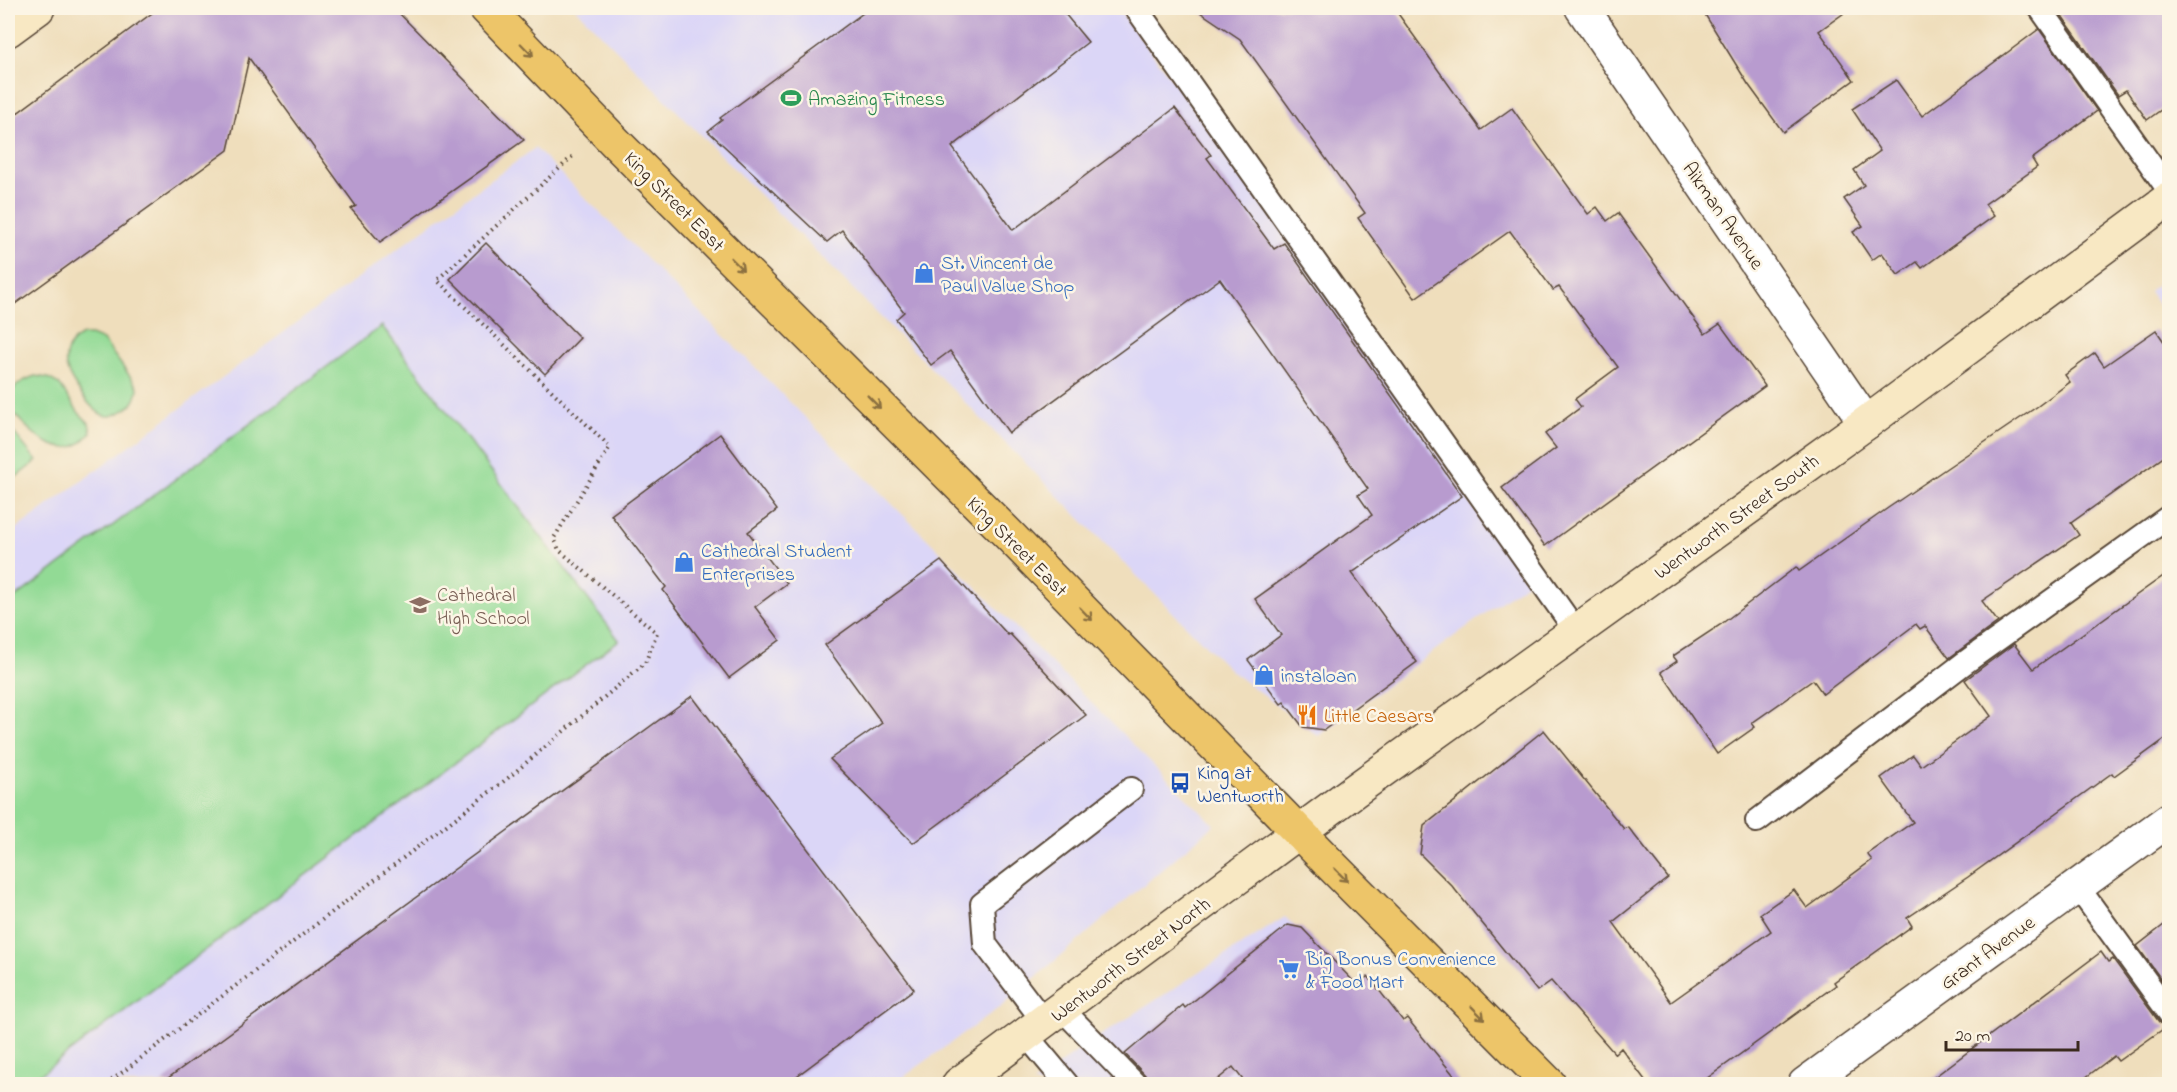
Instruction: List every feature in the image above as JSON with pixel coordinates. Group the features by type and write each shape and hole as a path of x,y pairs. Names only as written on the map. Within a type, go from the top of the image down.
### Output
{"main road":[{"path":"8,30 38,8"},
{"name":"King Street East","path":"486,8 603,129 1007,533 1549,1084"},
{"name":"Wentworth Street South","path":"1300,832 1866,423 2169,198"},
{"name":"Wentworth Street North","path":"959,1084 1300,832"}],"street":[{"name":"Aikman Avenue","path":"1582,8 1866,423"},
{"name":"Grant Avenue","path":"1805,1084 2169,819"}],"lane":[{"path":"1136,8 1576,631"},
{"path":"2040,8 2169,192"},
{"path":"1757,821 1963,664 2169,516"},
{"path":"1067,1084 1044,1022 985,944 982,904 1131,789"},
{"path":"2077,886 2169,1014"},
{"path":"1044,1022 1135,1084"}],"path":[{"path":"106,1084 507,778 645,663 657,633 559,550 554,538 610,447 437,280 603,129"}],"shaded area":[{"path":"575,8 1118,8 1286,232 1467,498 1528,582 1318,736 1231,671"},
{"name":"Cathedral High School","path":"535,148 1214,825 1003,1005 894,1084 8,1084 8,535"},
{"path":"2169,276 2169,319 2149,291"},
{"path":"1285,917 1454,1084 1033,1084 1083,1047"}],"green space":[{"path":"382,326 619,640 27,1084 8,1084 8,603"},
{"path":"82,335 91,335 103,340 138,387 133,403 111,416 95,410 82,395 68,372 66,355 68,349"},
{"path":"35,376 48,378 59,384 79,413 89,423 91,432 80,443 69,447 58,447 46,442 25,426 8,406 12,390 20,383"},
{"path":"8,431 15,434 37,461 8,483"}],"building":[{"path":"159,8 394,8 524,140 380,242 351,209 356,206 249,58 228,150 8,309 8,120"},
{"path":"870,8 1060,8 1088,42 952,147 1013,230 1175,108 1211,155 1207,158 1274,249 1284,243 1462,496 1352,573 1417,662 1324,730 1303,727 1284,702 1281,704 1248,660 1281,635 1255,599 1372,515 1358,495 1368,489 1220,279 1009,433 950,351 931,365 896,319 904,312 842,230 827,242 708,131 722,120 720,118"},
{"path":"1194,8 1394,8 1481,130 1512,108 1588,214 1597,207 1607,221 1618,213 1705,334 1720,324 1765,386 1545,546 1502,488 1556,448 1545,434 1581,407 1575,399 1618,367 1559,287 1553,290 1510,231 1415,298 1358,218 1365,213 1240,39"},
{"path":"1701,8 1851,8 1819,31 1854,80 1783,132 1748,84"},
{"path":"2068,8 2169,8 2169,104 2147,120 2126,90 2118,95 2060,13"},
{"path":"2039,29 2097,111 2032,159 2037,167 1985,204 1994,216 1922,268 1917,262 1898,275 1882,253 1872,260 1853,232 1863,226 1844,199 1864,185 1854,170 1880,151 1852,109 1896,80 1922,116"},
{"path":"486,243 580,338 545,374 450,279"},
{"path":"2156,330 2169,349 2169,453 2071,523 2079,535 1982,601 1998,622 1949,658 1925,626 1920,629 1916,624 1823,694 1813,680 1752,723 1755,727 1717,754 1661,672 1677,661 1673,656 1720,625 1796,567 1799,571 2038,406 2070,382 2065,375 2095,353 2104,366"},
{"name":"Cathedral Student Enterprises","path":"720,434 777,510 748,532 787,583 755,607 780,640 729,678 663,590 666,587 611,515"},
{"path":"941,561 1008,635 1010,634 1086,715 913,843 830,759 882,723 825,645"},
{"path":"2169,572 2169,736 2114,776 2112,773 1907,918 1912,926 1834,982 1836,985 1699,1084 1648,1084 1621,1048 1615,1054 1551,981 1537,991 1452,886 1420,854 1424,826 1544,730 1624,829 1628,827 1668,878 1613,922 1671,1002 1771,931 1760,914 1794,890 1807,908 1872,860 1867,854 1913,822 1881,778 1913,755 1921,766 1991,716 1965,680 2014,644 2033,669"},
{"path":"692,696 914,989 786,1084 160,1084"},
{"path":"2169,921 2169,990 2137,946"},
{"path":"1288,925 1302,928 1357,985 1368,976 1403,1021 1407,1018 1461,1084 1246,1084 1233,1067 1212,1084 1148,1084 1145,1075 1125,1054 1183,1005 1185,1008"},
{"path":"2101,952 2108,962 2113,959 2159,1022 2166,1027 2118,1061 2114,1056 2077,1084 1925,1084"}],"place":[{"name":"Amazing Fitness","path":"791,98"},
{"name":"St. Vincent de Paul Value Shop","path":"924,273"},
{"name":"Cathedral Student Enterprises","path":"684,562"},
{"name":"Cathedral High School","path":"420,605"},
{"name":"instaloan","path":"1264,675"},
{"name":"Little Caesars","path":"1307,715"},
{"name":"King at Wentworth","path":"1180,783"},
{"name":"Big Bonus Convenience & Food Mart","path":"1289,969"}]}
